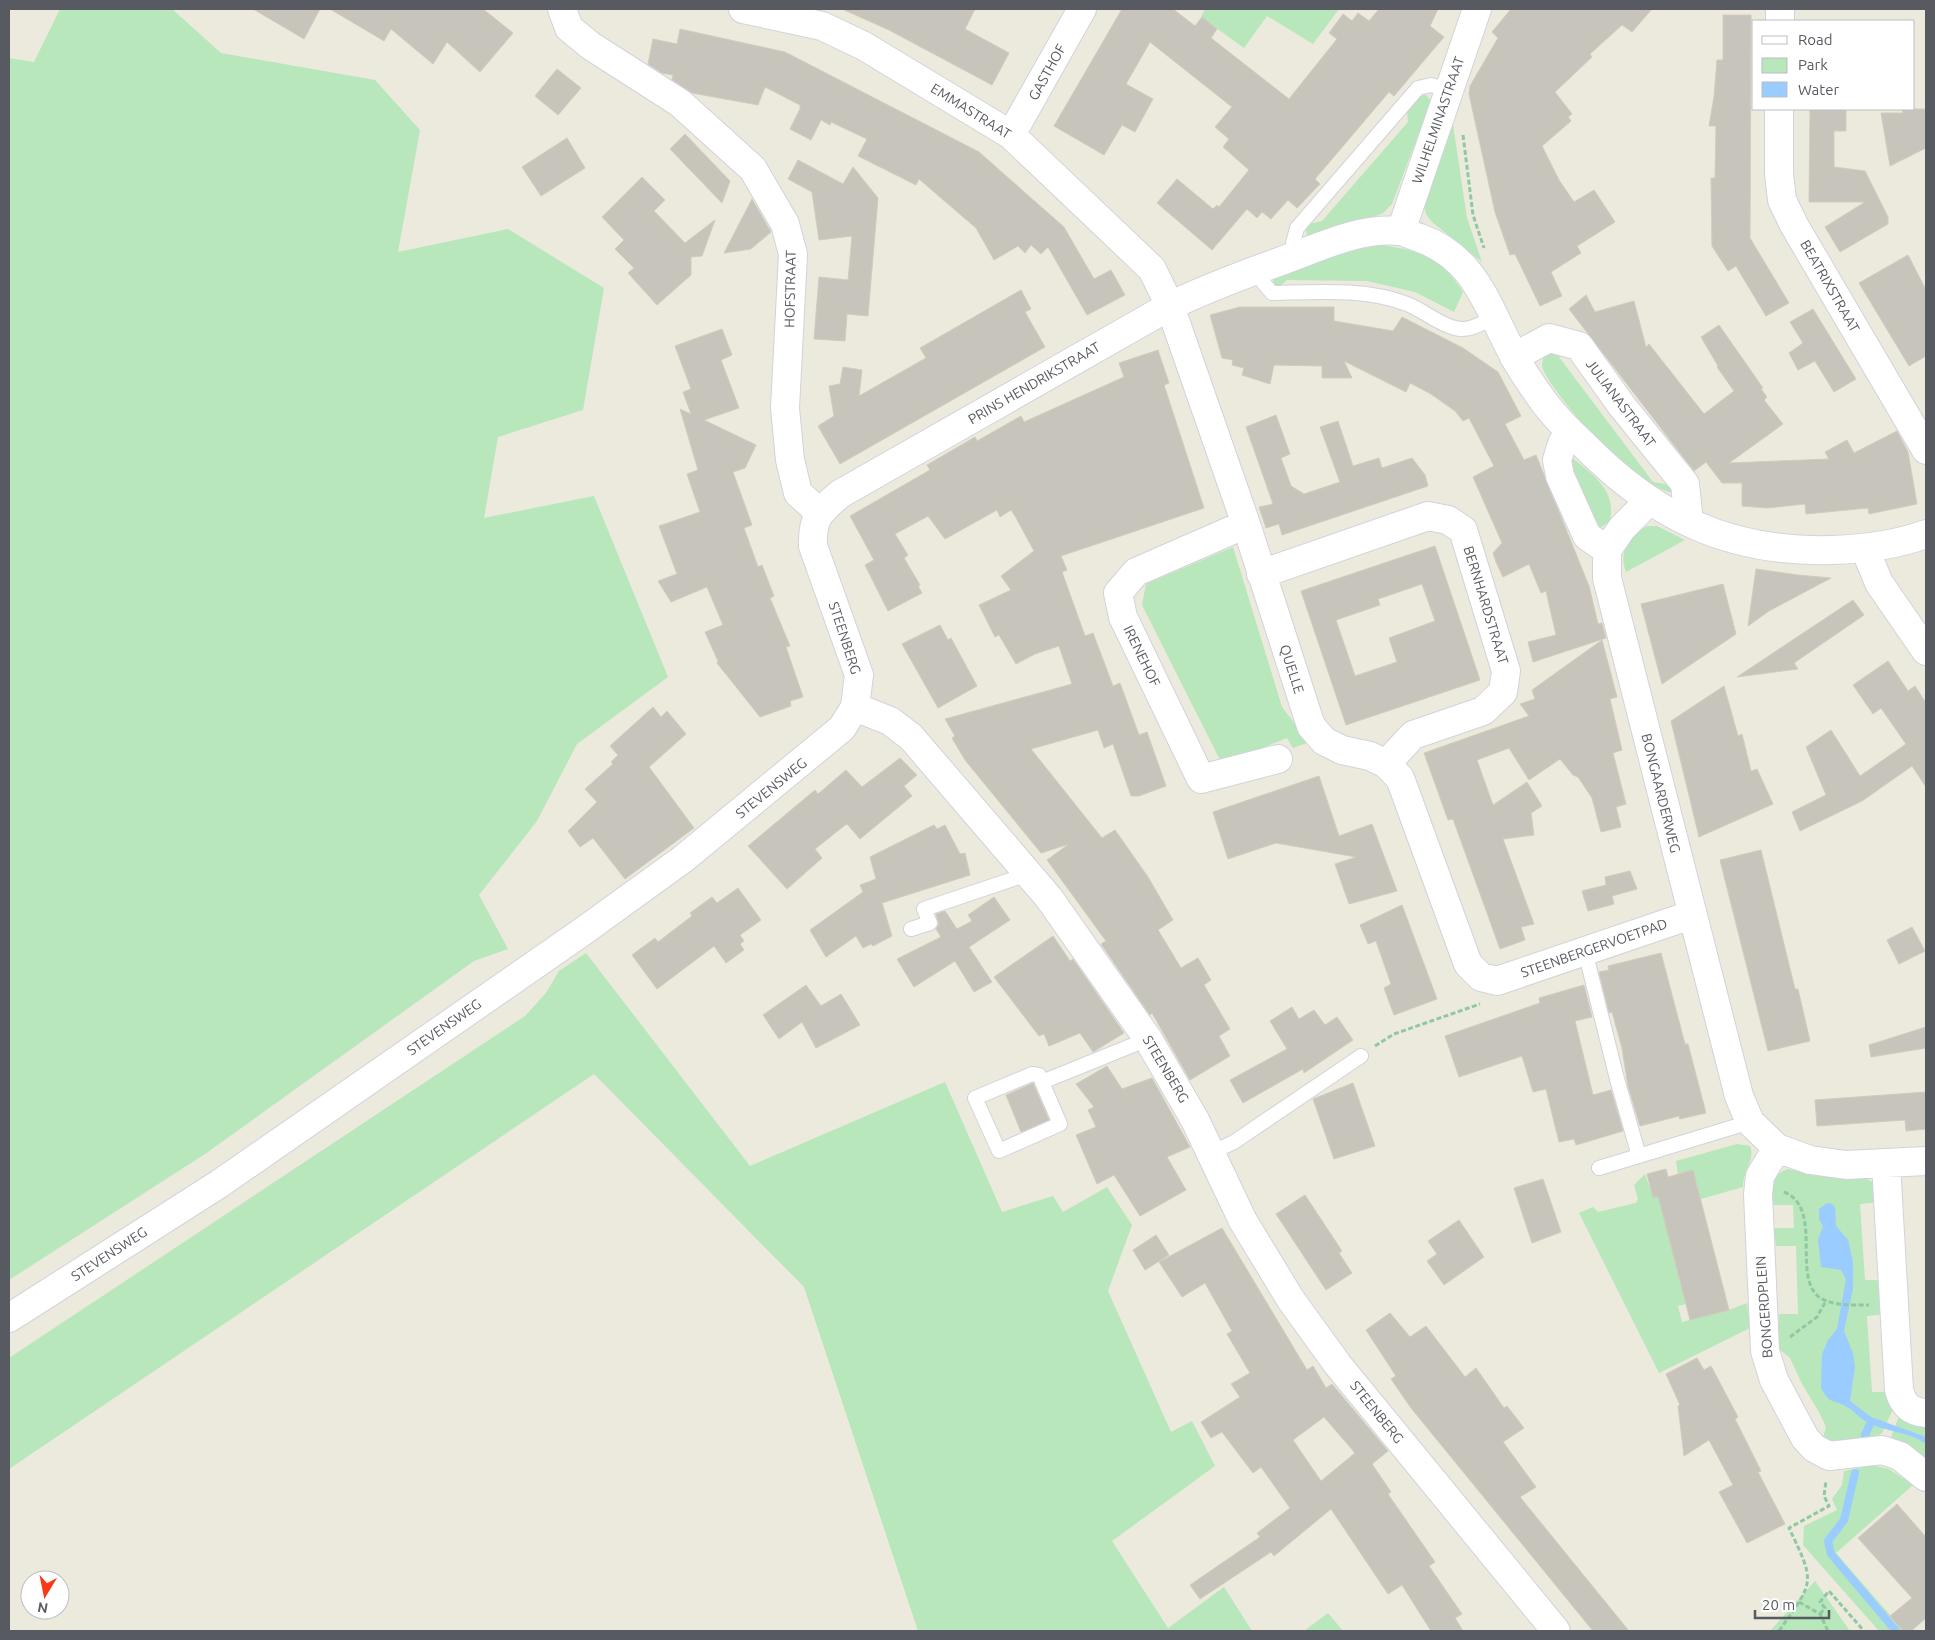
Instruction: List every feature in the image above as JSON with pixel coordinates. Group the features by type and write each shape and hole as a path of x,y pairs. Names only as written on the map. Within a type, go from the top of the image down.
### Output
{"street":[{"name":"HOFSTRAAT","path":"562,9 569,28 591,46 680,102 753,170 785,224 793,254 785,408 790,460 798,493 819,512"},
{"name":"EMMASTRAAT","path":"743,9 822,26 864,46 1011,134 1152,269 1170,306"},
{"name":"GASTHOF","path":"1011,134 1082,9"},
{"name":"WILHELMINASTRAAT","path":"1401,231 1477,9"},
{"name":"BEATRIXSTRAAT","path":"1779,110 1778,174 1782,200 1794,225 1926,450"},
{"name":"PRINS HENDRIKSTRAAT","path":"819,512 840,494 1170,306 1213,285 1350,237 1376,231 1401,231"},
{"path":"1401,231 1438,245 1466,267 1514,357 1545,403 1569,431 1607,469 1648,502 1722,537 1761,546 1806,551 1865,550 1926,534"},
{"name":"QUELLE","path":"1170,306 1246,524 1311,726 1324,741 1342,750 1370,756 1386,764 1400,778 1468,964 1489,979"},
{"name":"JULIANASTRAAT","path":"1514,357 1549,338 1579,346 1622,406 1685,484 1689,522"},
{"path":"1569,431 1557,460 1560,476 1587,536 1607,550 1622,528 1648,502"},
{"name":"STEENBERG","path":"819,512 814,527 813,546 859,675 855,706 890,721 911,737 1070,926 1148,1038 1186,1103 1243,1221 1260,1251 1306,1320 1338,1365 1556,1631"},
{"name":"BERNHARDSTRAAT","path":"1261,574 1428,516 1448,520 1463,530 1506,670 1503,692 1484,711 1413,735 1386,764"},
{"name":"IRENEHOF","path":"1246,524 1136,572 1118,593 1124,617 1201,779 1278,759"},
{"name":"BONGAARDERWEG","path":"1607,550 1607,578 1691,915 1739,1096 1750,1122"},
{"path":"1865,550 1879,583 1926,651"},
{"name":"STEVENSWEG","path":"9,1318 219,1184 652,882 817,750 842,728 855,706"},
{"name":"STEENBERGERVOETPAD","path":"1489,979 1585,951 1691,915"},
{"path":"1750,1122 1778,1148 1810,1160 1846,1165 1926,1161"},
{"name":"BONGERDPLEIN","path":"1778,1148 1760,1176 1759,1186 1764,1342 1772,1375 1805,1438 1814,1448 1829,1456"},
{"path":"1886,1164 1899,1390 1914,1408"},
{"path":"1829,1456 1882,1450 1900,1456 1926,1477"}],"lane":[{"path":"1296,255 1293,243 1297,228 1418,88 1431,85 1448,90"},
{"path":"1258,269 1262,281 1272,293 1350,293 1384,297 1407,304 1455,328 1469,329 1494,317"},
{"path":"911,929 930,923 924,909 1028,874"},
{"path":"1585,951 1616,1079 1639,1156"},
{"path":"1042,1082 1148,1038"},
{"path":"1211,1153 1234,1142 1361,1056"},
{"path":"1032,1074 1039,1076 1042,1082 1060,1124 998,1151 976,1098 1032,1074"},
{"path":"1599,1168 1750,1122"}],"path":[{"path":"1463,132 1473,216 1484,251"},
{"path":"1361,1056 1394,1034 1494,999 1489,979"},
{"path":"1759,1186 1787,1193 1794,1198 1799,1206 1806,1222 1804,1246 1811,1285 1815,1294 1826,1301 1850,1304"},
{"path":"1764,1342 1783,1340 1796,1334 1817,1317 1826,1301"},
{"path":"1779,1631 1799,1602 1808,1583 1808,1570 1788,1528 1829,1506 1824,1496 1829,1456"},
{"path":"1820,1614 1825,1608 1820,1602 1829,1591 1864,1631"},
{"path":"1799,1602 1820,1614 1828,1631"}],"green space":[{"path":"60,9 172,9 221,53 375,80 420,130 398,252 508,229 604,288 583,410 498,437 484,518 594,496 668,677 577,744 537,821 479,895 508,949 474,961 205,1154 9,1280 9,58 34,62"},
{"path":"1205,9 1339,9 1313,44 1267,16 1244,48 1201,17"},
{"path":"1426,95 1431,101 1392,204 1383,213 1371,218 1356,220 1307,236 1306,229 1309,224 1322,221 1408,122 1407,111 1420,96"},
{"path":"1452,118 1467,218 1482,262 1432,222 1426,214 1423,202"},
{"path":"1379,245 1417,253 1437,263 1446,271 1463,292 1454,312 1415,292 1367,281 1287,280 1279,287 1273,285 1274,277 1351,251"},
{"path":"1547,352 1574,353 1559,357 1653,482 1677,486 1674,492 1668,492 1649,482 1618,460 1598,442 1545,373 1542,364"},
{"path":"1567,453 1593,475 1606,490 1611,509 1610,521 1595,532 1590,528"},
{"path":"1647,526 1657,526 1685,540 1626,572 1623,557 1624,551 1630,539"},
{"path":"1233,547 1282,707 1309,742 1293,748 1287,738 1222,764 1142,605 1146,584"},
{"path":"586,953 750,1166 945,1082 1002,1212 1053,1196 1063,1212 1107,1187 1132,1225 1108,1291 1171,1432 1192,1421 1215,1466 1112,1541 1168,1628 1224,1587 1252,1631 918,1631 804,1287 594,1074 9,1469 9,1358 525,1016 546,993 559,971"},
{"path":"1737,1144 1750,1146 1751,1151 1743,1187 1701,1199 1693,1170 1678,1174 1676,1161"},
{"path":"1787,1169 1831,1177 1867,1179 1877,1185 1880,1202 1860,1204 1865,1280 1885,1280 1886,1314 1867,1316 1872,1392 1891,1392 1894,1407 1882,1433 1874,1438 1857,1438 1837,1444 1823,1438 1826,1427 1819,1412 1802,1384 1790,1358 1779,1349 1779,1314 1798,1314 1796,1246 1776,1246 1774,1228 1794,1228 1793,1205 1773,1205 1775,1176"},
{"path":"1645,1174 1653,1197 1658,1196 1686,1304 1678,1306 1682,1322 1729,1310 1747,1303 1750,1328 1659,1373 1579,1213 1593,1207 1598,1212 1636,1203 1638,1199 1634,1185"},
{"path":"1899,1416 1908,1423 1926,1425 1926,1464 1890,1440"},
{"path":"1872,1465 1889,1469 1913,1485 1836,1553 1904,1631 1879,1631 1803,1545 1804,1526 1837,1510 1832,1499 1842,1485 1844,1471"},
{"path":"1815,1581 1850,1631 1770,1631"},
{"path":"1328,1613 1343,1631 1304,1631"}],"water":[{"path":"1827,1203 1835,1207 1836,1226 1848,1240 1853,1262 1853,1289 1844,1331 1853,1353 1855,1367 1850,1401 1871,1417 1926,1437 1926,1444 1913,1437 1867,1422 1848,1407 1829,1399 1821,1388 1822,1354 1828,1340 1837,1329 1846,1279 1841,1270 1821,1267 1818,1240 1823,1226 1819,1219 1819,1209"}],"building":[{"path":"253,9 320,9 304,39"},
{"path":"330,9 483,9 513,33 480,72 447,42 433,64 391,29 384,41"},
{"path":"842,9 975,9 965,29 1009,53 992,85 889,30"},
{"path":"1122,9 1173,9 1195,26 1202,17 1217,29 1211,38 1289,99 1337,39 1329,33 1343,14 1352,21 1358,13 1369,21 1379,9 1438,9 1430,26 1444,37 1394,96 1389,92 1315,179 1320,184 1297,208 1288,200 1271,219 1262,212 1257,218 1247,209 1212,250 1157,203 1177,179 1213,209 1217,205 1219,207 1249,170 1223,147 1229,139 1215,127 1232,107 1150,42 1126,84 1153,99 1135,132 1122,125 1104,155 1054,126"},
{"path":"1511,9 1652,9 1632,32 1622,25 1590,54 1592,57 1555,92 1572,114 1568,117 1571,121 1542,146 1559,180 1574,202 1594,190 1615,222 1577,246 1581,253 1551,272 1562,296 1540,306 1515,254 1510,255 1495,212 1469,94 1470,86 1498,38 1492,32"},
{"path":"1723,15 1751,15 1750,238 1789,303 1766,316 1736,266 1728,271 1712,246 1711,178 1715,178 1716,126 1709,126 1717,60 1723,60"},
{"path":"680,29 785,52 979,152 1064,227 1094,279 1111,270 1125,295 1087,315 1048,247 1041,254 1031,245 1025,253 1018,246 994,260 976,228 919,179 916,185 858,156 867,139 831,122 830,125 821,120 811,140 790,129 800,109 800,105 765,87 758,105 692,93 672,80 673,75 662,73 648,64 653,39 677,44"},
{"path":"557,69 581,88 558,115 535,96"},
{"path":"1926,109 1926,148 1890,166 1881,113 1903,113 1902,110"},
{"path":"1810,110 1846,110 1846,131 1834,131 1834,167 1865,171 1888,217 1888,224 1840,252 1825,227 1865,202 1809,202"},
{"path":"685,134 730,181 722,203 670,149"},
{"path":"567,138 585,168 541,196 522,167"},
{"path":"798,160 843,184 853,167 878,198 868,316 847,314 845,341 814,339 819,277 848,280 852,236 819,240 812,192 788,179"},
{"path":"642,177 665,200 654,211 685,243 715,220 702,256 691,257 691,275 657,305 628,273 634,268 615,249 624,240 602,217"},
{"path":"752,199 771,232 751,249 724,253"},
{"path":"1908,255 1926,290 1926,356 1909,366 1859,283"},
{"path":"1021,290 1031,309 1025,312 1045,347 840,464 818,426 834,416 829,386 840,384 843,367 862,370 859,396 926,358 920,348"},
{"path":"1586,295 1595,312 1634,301 1646,347 1649,344 1704,414 1734,391 1717,367 1701,337 1719,325 1763,388 1761,389 1767,397 1764,400 1783,424 1729,463 1829,459 1825,452 1847,440 1854,453 1897,431 1908,452 1917,504 1869,514 1868,508 1806,514 1805,504 1767,508 1742,506 1742,483 1722,483 1706,462 1694,471 1569,309"},
{"path":"1240,307 1334,307 1334,321 1393,331 1402,317 1463,348 1498,372 1521,416 1505,424 1524,460 1536,455 1589,586 1598,624 1602,623 1606,638 1533,662 1528,642 1556,635 1546,591 1541,593 1529,564 1503,577 1496,562 1493,553 1502,543 1473,477 1494,466 1469,418 1463,421 1455,411 1431,394 1410,383 1406,392 1344,361 1352,378 1322,378 1322,366 1274,365 1270,384 1242,375 1244,368 1232,365 1233,360 1222,358 1210,315"},
{"path":"1813,309 1856,379 1834,392 1815,361 1798,370 1789,353 1803,343 1790,322"},
{"path":"722,329 732,355 721,360 739,408 704,420 756,445 745,468 733,472 752,525 744,528 758,567 762,565 774,596 770,598 790,646 786,647 803,697 790,701 791,706 760,717 717,663 718,661 705,632 723,625 707,587 671,602 658,581 677,574 659,526 700,512 687,474 698,470 680,409 691,414 683,392 691,389 675,346"},
{"path":"1158,350 1169,383 1164,385 1204,508 1061,556 1067,570 1062,572 1085,636 1093,633 1113,686 1120,683 1139,735 1147,732 1166,786 1139,796 1131,796 1113,744 1104,748 1098,730 1031,749 1102,838 1115,830 1148,877 1173,920 1158,930 1181,968 1198,958 1211,980 1204,985 1230,1029 1219,1036 1230,1056 1190,1080 1152,1013 1150,1015 1101,944 1106,941 1047,860 1069,844 1041,853 965,760 952,738 955,736 945,719 1072,684 1059,646 1035,654 1016,664 999,635 995,637 979,605 1011,590 1001,576 1034,551 1015,516 1011,510 1000,517 997,510 945,539 928,516 895,534 908,555 904,558 920,585 918,586 922,593 888,611 865,565 874,560 850,516 930,470 927,465 975,437 977,441 1021,416 1024,422 1124,377 1119,363"},
{"path":"1276,415 1290,454 1281,458 1291,486 1304,494 1340,482 1320,427 1338,421 1353,466 1379,458 1382,468 1412,458 1425,475 1428,486 1282,535 1279,524 1266,528 1259,507 1273,504 1246,427"},
{"path":"1435,546 1480,680 1346,725 1301,591","holes":["1422,584 1435,621 1389,638 1397,662 1355,676 1336,620 1380,605 1378,599"]},
{"path":"1756,569 1831,578 1769,611 1748,626"},
{"path":"1723,584 1736,634 1662,684 1641,604"},
{"path":"1853,600 1864,615 1794,663 1798,669 1737,677"},
{"path":"940,625 948,640 951,638 977,686 938,708 902,644"},
{"path":"1602,640 1617,697 1610,699 1622,750 1613,753 1626,804 1616,807 1621,827 1601,832 1592,798 1578,777 1573,775 1560,759 1529,780 1509,748 1477,760 1493,805 1527,782 1542,806 1531,813 1534,835 1503,839 1534,924 1521,927 1525,940 1500,949 1453,819 1448,820 1424,753 1529,716 1520,704 1535,699 1532,690"},
{"path":"1888,661 1908,691 1915,686 1926,703 1926,787 1912,766 1862,801 1800,831 1792,812 1826,795 1806,747 1831,730 1860,776 1906,744 1881,708 1873,714 1853,685"},
{"path":"1724,686 1738,736 1742,734 1751,771 1757,769 1773,804 1699,837 1671,721"},
{"path":"653,707 661,717 667,711 686,734 649,767 694,828 625,879 593,838 580,847 568,831 597,802 585,789 613,764 611,762 618,755 610,746"},
{"path":"900,758 917,775 904,786 912,796 860,839 847,824 844,826 815,849 822,858 787,889 748,846 815,790 818,794 846,770 862,787"},
{"path":"1319,776 1339,836 1372,824 1397,891 1349,904 1335,864 1356,857 1276,843 1228,859 1213,812"},
{"path":"934,825 937,829 945,825 960,854 965,853 970,875 882,903 892,936 873,946 871,944 863,948 856,936 826,957 810,930 863,892 860,885 876,879 870,857"},
{"path":"1761,850 1795,989 1798,989 1810,1041 1768,1051 1720,860"},
{"path":"1630,871 1637,889 1612,896 1614,904 1588,911 1582,891 1606,885 1605,877"},
{"path":"738,888 761,920 740,935 744,941 740,944 744,950 726,963 714,946 657,989 632,955 655,938 658,942 692,916 690,913 712,897 717,903"},
{"path":"994,897 1010,920 969,947 992,982 974,992 955,961 914,987 897,959 941,937 936,929 939,924 936,914 945,911 957,929 972,921 968,915"},
{"path":"1402,905 1437,999 1394,1015 1384,988 1391,984 1376,941 1368,944 1360,925"},
{"path":"1912,927 1925,951 1899,964 1887,940"},
{"path":"1053,936 1070,961 1073,959 1124,1033 1093,1052 1080,1033 1049,1046 1044,1034 1039,1036 994,977"},
{"path":"1661,953 1685,1044 1688,1044 1706,1113 1680,1119 1679,1116 1640,1126 1628,1086 1622,1048 1612,1012 1609,1013 1599,972 1609,970 1608,966"},
{"path":"806,985 821,1006 841,994 860,1025 816,1048 802,1022 779,1039 763,1015"},
{"path":"1584,985 1592,1017 1575,1021 1593,1095 1611,1090 1623,1131 1576,1145 1574,1139 1559,1142 1546,1089 1533,1092 1522,1056 1459,1077 1445,1036 1540,1003 1539,998"},
{"path":"1292,1007 1299,1019 1314,1010 1325,1025 1337,1017 1353,1040 1304,1073 1303,1069 1243,1103 1230,1080 1287,1049 1270,1021"},
{"path":"1926,1027 1926,1048 1871,1057 1869,1045"},
{"path":"1107,1066 1122,1089 1152,1078 1190,1147 1167,1157 1186,1190 1140,1216 1114,1175 1097,1184 1076,1135 1096,1127 1088,1110 1094,1107 1076,1084"},
{"path":"1033,1083 1049,1120 1021,1132 1006,1095"},
{"path":"1353,1083 1375,1146 1334,1159 1313,1099"},
{"path":"1926,1092 1926,1129 1906,1131 1905,1120 1817,1126 1815,1100"},
{"path":"1666,1169 1668,1177 1693,1170 1729,1310 1690,1320 1658,1196 1653,1198 1647,1174"},
{"path":"1543,1179 1561,1232 1532,1243 1514,1188"},
{"path":"1305,1195 1342,1251 1339,1253 1352,1273 1326,1290 1276,1214"},
{"path":"1459,1220 1484,1257 1444,1285 1427,1261 1437,1254 1428,1241"},
{"path":"1222,1228 1307,1370 1313,1366 1326,1388 1332,1384 1388,1451 1372,1464 1391,1492 1388,1494 1435,1562 1429,1566 1462,1614 1455,1618 1463,1631 1431,1631 1402,1585 1388,1594 1331,1509 1274,1556 1271,1552 1200,1599 1190,1585 1260,1537 1257,1533 1290,1508 1261,1467 1253,1473 1222,1432 1211,1438 1201,1422 1240,1397 1231,1384 1250,1373 1227,1334 1232,1331 1205,1283 1182,1297 1159,1262","holes":["1324,1417 1355,1453 1321,1481 1293,1440"]},
{"path":"1156,1235 1169,1255 1145,1270 1133,1250"},
{"path":"1390,1313 1410,1337 1426,1326 1465,1377 1476,1368 1504,1408 1507,1406 1524,1428 1503,1442 1536,1487 1520,1497 1629,1631 1593,1631 1411,1408 1391,1379 1396,1376 1366,1330"},
{"path":"1697,1358 1704,1370 1711,1366 1738,1417 1735,1419 1761,1471 1758,1472 1785,1524 1747,1543 1719,1492 1733,1485 1709,1440 1684,1456 1678,1406 1680,1405 1666,1374"},
{"path":"1897,1504 1926,1537 1926,1618 1911,1631 1903,1631 1890,1616 1912,1598 1858,1538"}],"waterway":[{"path":"1865,1435 1870,1424"},
{"path":"1855,1473 1844,1520 1828,1541 1831,1554 1896,1631"}]}
